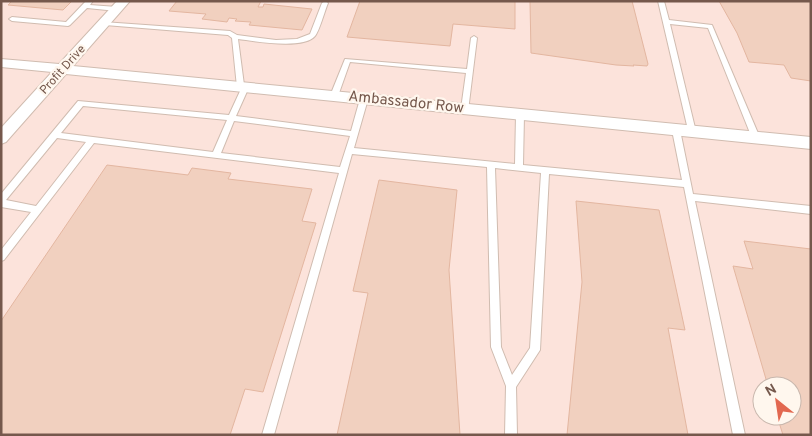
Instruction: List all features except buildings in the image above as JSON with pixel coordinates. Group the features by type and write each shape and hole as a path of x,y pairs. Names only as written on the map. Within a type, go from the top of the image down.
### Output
{"street":[{"name":"Profit Drive","path":"1,138 121,5"},
{"name":"Ambassador Row","path":"1,63 811,143"}],"lane":[{"path":"661,1 692,132"},
{"path":"105,23 230,33 235,37 294,42 313,35 325,3"},
{"path":"12,19 68,24 87,4 121,5"},
{"path":"666,22 710,26 756,138"},
{"path":"216,155 243,87 235,37"},
{"path":"465,109 474,38"},
{"path":"334,96 347,60 470,70"},
{"path":"268,435 364,99"},
{"path":"38,210 1,202 81,103 232,118 355,134"},
{"path":"519,168 520,115"},
{"path":"676,130 739,435"},
{"path":"55,135 344,172"},
{"path":"1,257 92,140"},
{"path":"350,151 687,184"},
{"path":"491,165 496,347 511,386 511,435"},
{"path":"511,386 535,350 546,170"},
{"path":"690,197 811,210"}],"shaded area":[{"path":"1,1 811,1 811,435 1,435"}]}
